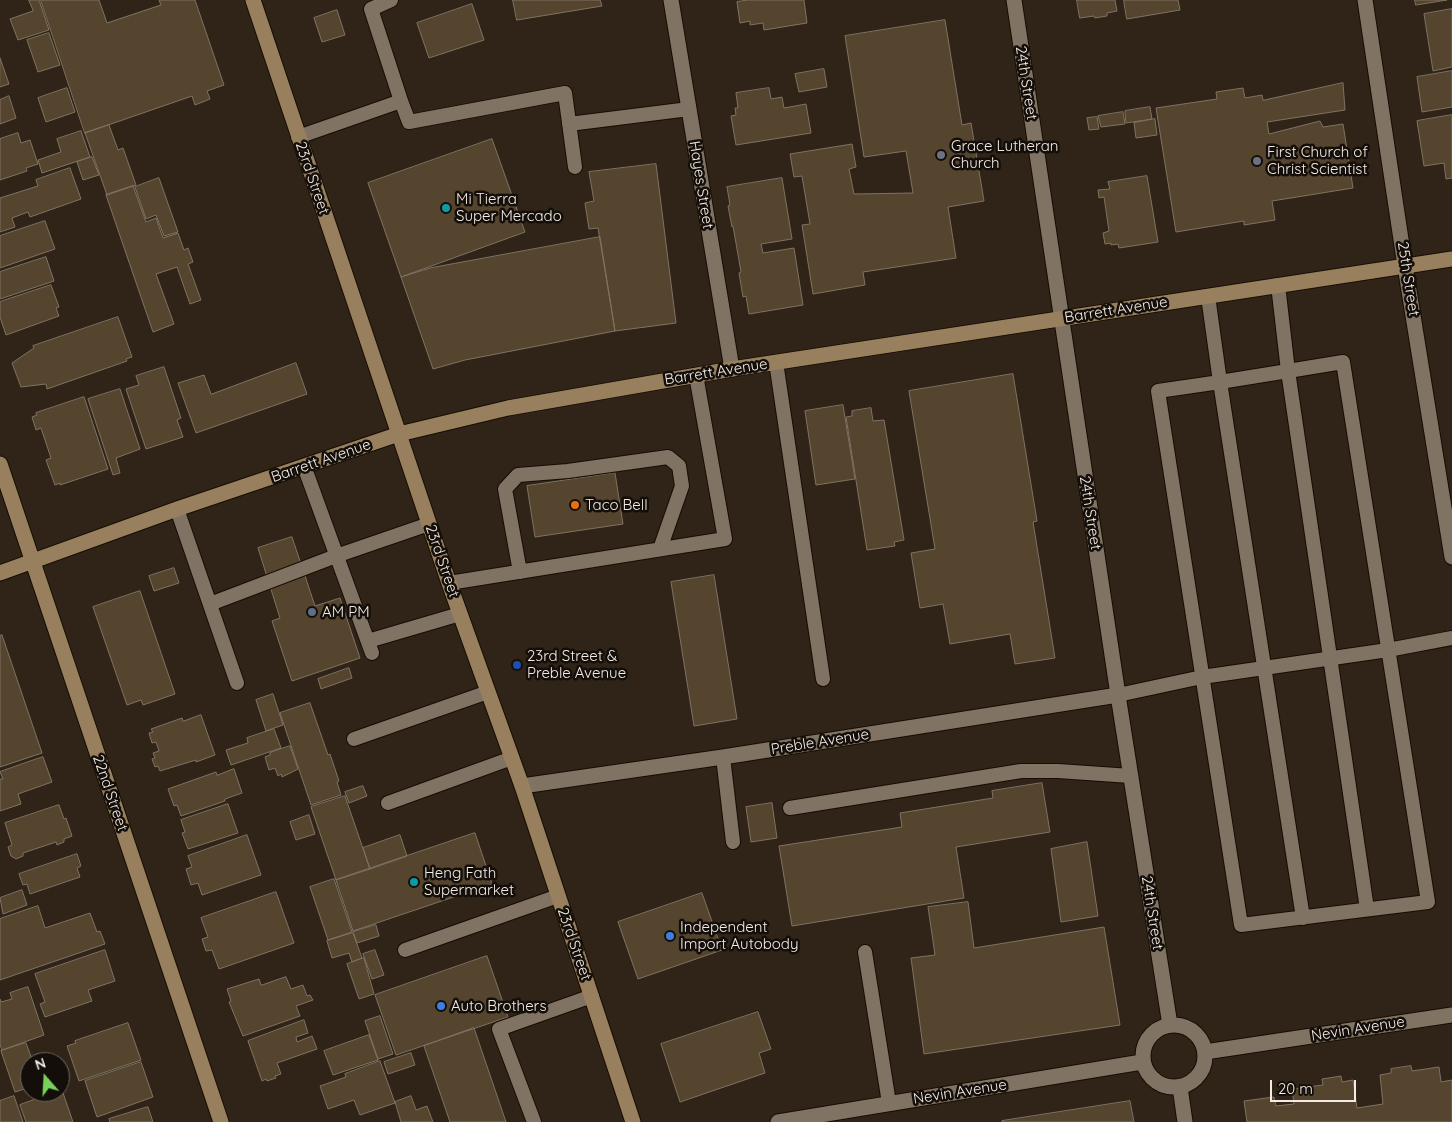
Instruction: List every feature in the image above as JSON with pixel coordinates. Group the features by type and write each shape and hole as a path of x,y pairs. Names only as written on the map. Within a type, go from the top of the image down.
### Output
{"main road":[{"name":"23rd Street","path":"253,0 449,583 522,786 634,1122"},
{"name":"Barrett Avenue","path":"0,573 177,509 399,434 508,408 776,362 1452,259"},
{"name":"22nd Street","path":"0,464 221,1122"}],"street":[{"name":"Hayes Street","path":"671,0 732,369"},
{"name":"24th Street","path":"1014,0 1118,695 1170,1025"},
{"name":"25th Street","path":"1365,0 1405,266 1446,482 1452,557"},
{"name":"Preble Avenue","path":"522,786 723,757 1118,695"},
{"name":"Nevin Avenue","path":"1205,1052 1452,1015"},
{"path":"1170,1025 1186,1027 1194,1032 1200,1039 1205,1052 1204,1067 1198,1076 1191,1083 1180,1087 1161,1086 1152,1080 1142,1062 1142,1052 1145,1042 1150,1035 1158,1029 1170,1025"},
{"name":"Nevin Avenue","path":"778,1122 1142,1062"},
{"path":"1180,1087 1185,1122"}],"lane":[{"path":"391,0 371,9 409,122 565,93 575,166"},
{"path":"298,137 401,101"},
{"path":"569,124 689,109"},
{"path":"1278,285 1288,371 1367,909"},
{"path":"1208,296 1304,918"},
{"path":"776,362 823,679"},
{"path":"1343,362 1428,902 1241,926 1158,390 1220,382 1343,362"},
{"path":"449,583 725,539 696,375"},
{"path":"520,572 505,488 518,476 668,457 679,466 682,486 660,549"},
{"path":"304,466 370,647 460,614"},
{"path":"177,509 237,683"},
{"path":"210,604 336,556 429,524"},
{"path":"1118,695 1202,677 1388,650 1452,638"},
{"path":"354,739 488,692"},
{"path":"723,757 734,842"},
{"path":"388,803 512,758"},
{"path":"790,808 1021,771 1058,770 1131,776"},
{"path":"404,950 558,896"},
{"path":"865,952 889,1103"},
{"path":"534,1122 499,1028 592,996"}],"building":[{"path":"29,0 39,0 49,30 18,40 10,19 33,11"},
{"path":"41,0 99,0 107,23 161,5 159,0 195,0 224,85 207,91 210,99 195,105 192,96 85,133"},
{"path":"513,0 600,0 602,6 517,20"},
{"path":"748,0 804,0 807,23 764,30 763,23 750,25 750,21 740,23 737,2"},
{"path":"1077,0 1115,0 1117,11 1107,13 1107,16 1080,18"},
{"path":"1124,0 1178,0 1180,10 1127,19"},
{"path":"1415,0 1447,0 1416,5"},
{"path":"472,4 484,40 429,58 417,23"},
{"path":"1452,9 1452,67 1433,71 1424,14"},
{"path":"337,10 345,35 322,42 314,18"},
{"name":"Grace Lutheran Church","path":"945,20 962,125 971,123 984,201 948,207 956,258 863,272 865,285 813,294 802,225 810,224 802,176 794,177 790,154 852,144 856,167 849,169 854,194 913,193 906,151 864,157 845,36"},
{"path":"49,33 60,65 38,72 27,40"},
{"path":"0,58 9,84 0,87"},
{"path":"824,69 827,87 799,92 795,74"},
{"path":"1452,71 1452,107 1422,112 1417,77"},
{"name":"First Church of Christ Scientist","path":"1343,83 1345,110 1267,122 1269,134 1320,121 1323,127 1343,124 1353,188 1272,201 1275,220 1244,225 1244,221 1176,232 1156,108 1217,99 1216,92 1243,88 1245,98 1262,95 1263,100"},
{"path":"67,88 75,112 46,122 38,98"},
{"path":"769,88 771,99 782,97 784,108 806,104 811,133 736,145 731,116 736,115 735,108 738,108 736,93"},
{"path":"9,96 16,118 0,124 0,100"},
{"path":"1150,107 1152,119 1126,123 1125,111"},
{"path":"1123,112 1125,124 1101,127 1098,116"},
{"path":"1452,115 1452,178 1446,179 1444,163 1424,166 1417,121"},
{"path":"1097,117 1099,129 1089,130 1087,118"},
{"path":"1155,119 1157,135 1136,138 1134,123"},
{"path":"109,125 118,150 123,148 136,185 107,195 85,133"},
{"path":"81,131 90,157 42,173 38,160 61,152 57,139"},
{"path":"18,133 21,143 30,140 38,164 26,168 27,171 0,180 0,139"},
{"name":"Mi Tierra Super Mercado","path":"492,139 525,232 401,277 368,183"},
{"path":"92,157 99,175 83,180 77,162"},
{"path":"656,164 676,323 615,331 598,228 589,229 585,203 594,201 589,172"},
{"path":"70,168 81,199 30,217 28,212 12,218 15,227 0,232 0,198 38,186 36,180"},
{"path":"1147,176 1158,242 1119,248 1118,244 1105,244 1103,233 1109,231 1104,197 1099,198 1098,190 1110,189 1108,182"},
{"path":"159,178 178,232 164,236 156,215 146,219 135,187"},
{"path":"782,178 792,239 761,244 763,253 794,248 803,305 749,314 746,296 743,297 739,273 741,272 728,206 730,205 727,187"},
{"path":"133,186 146,222 156,218 163,238 178,233 184,250 188,248 193,262 188,264 201,300 190,304 177,267 156,274 174,324 153,332 106,195"},
{"path":"45,221 55,249 0,268 0,236"},
{"path":"600,237 615,331 465,360 433,369 401,277 430,268"},
{"path":"46,257 54,281 0,299 0,272"},
{"path":"51,285 59,307 56,308 59,316 6,335 0,317 0,302"},
{"path":"118,317 132,357 126,359 127,361 47,389 46,384 21,387 12,363 34,348 33,346"},
{"path":"296,363 307,394 196,433 178,383 204,375 211,394"},
{"path":"164,367 181,418 177,420 183,437 146,449 126,389 139,385 136,376"},
{"path":"1013,374 1037,521 1033,522 1055,658 1015,664 1010,634 950,644 943,604 920,608 911,553 935,549 909,391"},
{"path":"120,389 140,449 116,458 120,473 113,475 88,399"},
{"path":"84,397 108,469 55,485 46,460 51,458 41,428 36,430 32,417 37,415 36,413"},
{"path":"843,405 855,479 816,485 805,411"},
{"path":"871,408 873,421 884,420 904,540 894,542 895,546 867,550 846,417 852,416 852,411"},
{"name":"Taco Bell","path":"615,473 623,524 535,537 527,486"},
{"name":"AM PM","path":"292,537 315,606 340,598 360,658 292,681 272,621 280,618 258,548"},
{"path":"174,568 179,583 154,591 149,576"},
{"path":"714,575 737,719 694,726 671,582"},
{"path":"140,591 175,694 143,705 141,700 127,705 93,607"},
{"path":"2,635 42,753 0,767 0,636"},
{"path":"349,668 352,678 321,689 318,679"},
{"path":"273,694 283,725 266,731 256,700"},
{"path":"310,703 328,755 330,754 339,781 337,782 341,795 311,805 280,713"},
{"path":"201,715 215,755 160,771 158,766 155,767 152,759 155,758 153,753 159,751 156,742 152,743 149,733 153,732 151,729 182,718 183,721"},
{"path":"274,729 281,748 231,765 226,750 248,743 247,738"},
{"path":"290,746 298,769 282,777 281,774 278,776 275,768 269,770 265,757 270,755 270,753"},
{"path":"43,757 52,782 18,794 21,804 0,811 0,779 3,779 0,772"},
{"path":"234,769 242,793 181,816 177,805 174,806 168,789 216,772 217,775"},
{"path":"1042,783 1050,832 956,847 964,898 792,926 779,846 902,827 900,813 993,798 992,791"},
{"path":"363,786 367,796 349,803 345,792"},
{"path":"345,796 370,869 336,880 311,807"},
{"path":"772,803 777,838 751,842 746,807"},
{"path":"228,804 238,833 188,849 182,833 185,832 181,820"},
{"path":"59,805 72,836 64,839 64,842 57,845 56,842 23,853 23,856 16,859 11,856 8,847 12,845 5,823"},
{"path":"309,815 315,834 296,840 290,822"},
{"name":"Heng Fath Supermarket","path":"475,833 492,884 353,931 336,880"},
{"path":"247,835 261,875 202,895 198,883 191,885 186,869 192,867 188,856"},
{"path":"400,835 407,856 370,869 363,848"},
{"path":"1087,842 1098,916 1061,922 1051,849"},
{"path":"77,854 81,866 77,868 80,877 30,894 27,884 23,885 19,874"},
{"path":"334,879 352,932 328,940 310,887"},
{"path":"22,890 27,905 3,914 0,898"},
{"path":"276,892 294,943 219,969 212,950 206,951 202,939 208,937 201,918"},
{"name":"Independent Import Autobody","path":"702,893 722,950 638,979 618,922"},
{"path":"968,902 974,948 1104,927 1120,1025 924,1054 911,958 935,955 928,907"},
{"path":"38,906 45,928 90,913 97,932 100,931 105,944 0,980 0,919"},
{"path":"376,925 379,936 357,943 353,932"},
{"path":"353,933 362,958 352,962 349,953 332,958 327,941"},
{"path":"105,950 115,981 88,990 92,1001 45,1017 40,1004 45,1002 35,974"},
{"path":"375,950 384,975 372,979 363,954"},
{"name":"Auto Brothers","path":"487,956 508,1017 396,1055 375,995"},
{"path":"364,958 374,994 359,999 347,964"},
{"path":"286,977 291,989 303,985 307,996 310,995 313,1000 296,1006 300,1016 243,1036 229,1002 231,1001 227,989 259,979 261,985"},
{"path":"28,987 44,1035 2,1050 0,1045 0,999 1,1002 12,999 10,993"},
{"path":"758,1012 771,1049 759,1053 765,1073 680,1102 661,1044"},
{"path":"380,1016 393,1054 378,1059 365,1021"},
{"path":"304,1020 308,1033 296,1037 297,1042 312,1036 317,1049 277,1063 281,1074 275,1076 276,1078 262,1081 248,1041"},
{"path":"128,1023 141,1060 79,1081 67,1046 76,1043 75,1041"},
{"path":"474,1028 506,1122 450,1122 424,1046"},
{"path":"369,1035 378,1060 333,1075 324,1051"},
{"path":"26,1043 29,1052 20,1052 20,1090 15,1092 1,1051"},
{"path":"411,1053 415,1065 388,1074 384,1062"},
{"path":"380,1061 395,1103 360,1115 354,1100 328,1109 320,1086 346,1077 345,1074"},
{"path":"141,1062 153,1097 97,1117 85,1081"},
{"path":"1411,1066 1412,1071 1439,1067 1441,1082 1452,1080 1452,1122 1247,1122 1244,1101 1274,1097 1276,1106 1294,1104 1292,1089 1323,1085 1322,1079 1341,1076 1342,1082 1353,1080 1357,1108 1383,1104 1380,1075 1391,1073 1391,1069"},
{"path":"14,1096 23,1122 0,1122 0,1101"},
{"path":"411,1096 416,1110 427,1106 433,1122 401,1122 395,1102"},
{"path":"1130,1101 1134,1122 1002,1122 1002,1121"},
{"path":"28,1102 66,1102 73,1122 26,1122 20,1105"},
{"path":"148,1107 153,1122 110,1122 109,1119"}],"place":[{"name":"Grace Lutheran Church","path":"941,155"},
{"name":"First Church of Christ Scientist","path":"1257,161"},
{"name":"Mi Tierra Super Mercado","path":"446,208"},
{"name":"Taco Bell","path":"575,505"},
{"name":"AM PM","path":"312,612"},
{"name":"23rd Street & Preble Avenue","path":"517,665"},
{"name":"Heng Fath Supermarket","path":"414,882"},
{"name":"Independent Import Autobody","path":"670,936"},
{"name":"Auto Brothers","path":"441,1006"}]}
